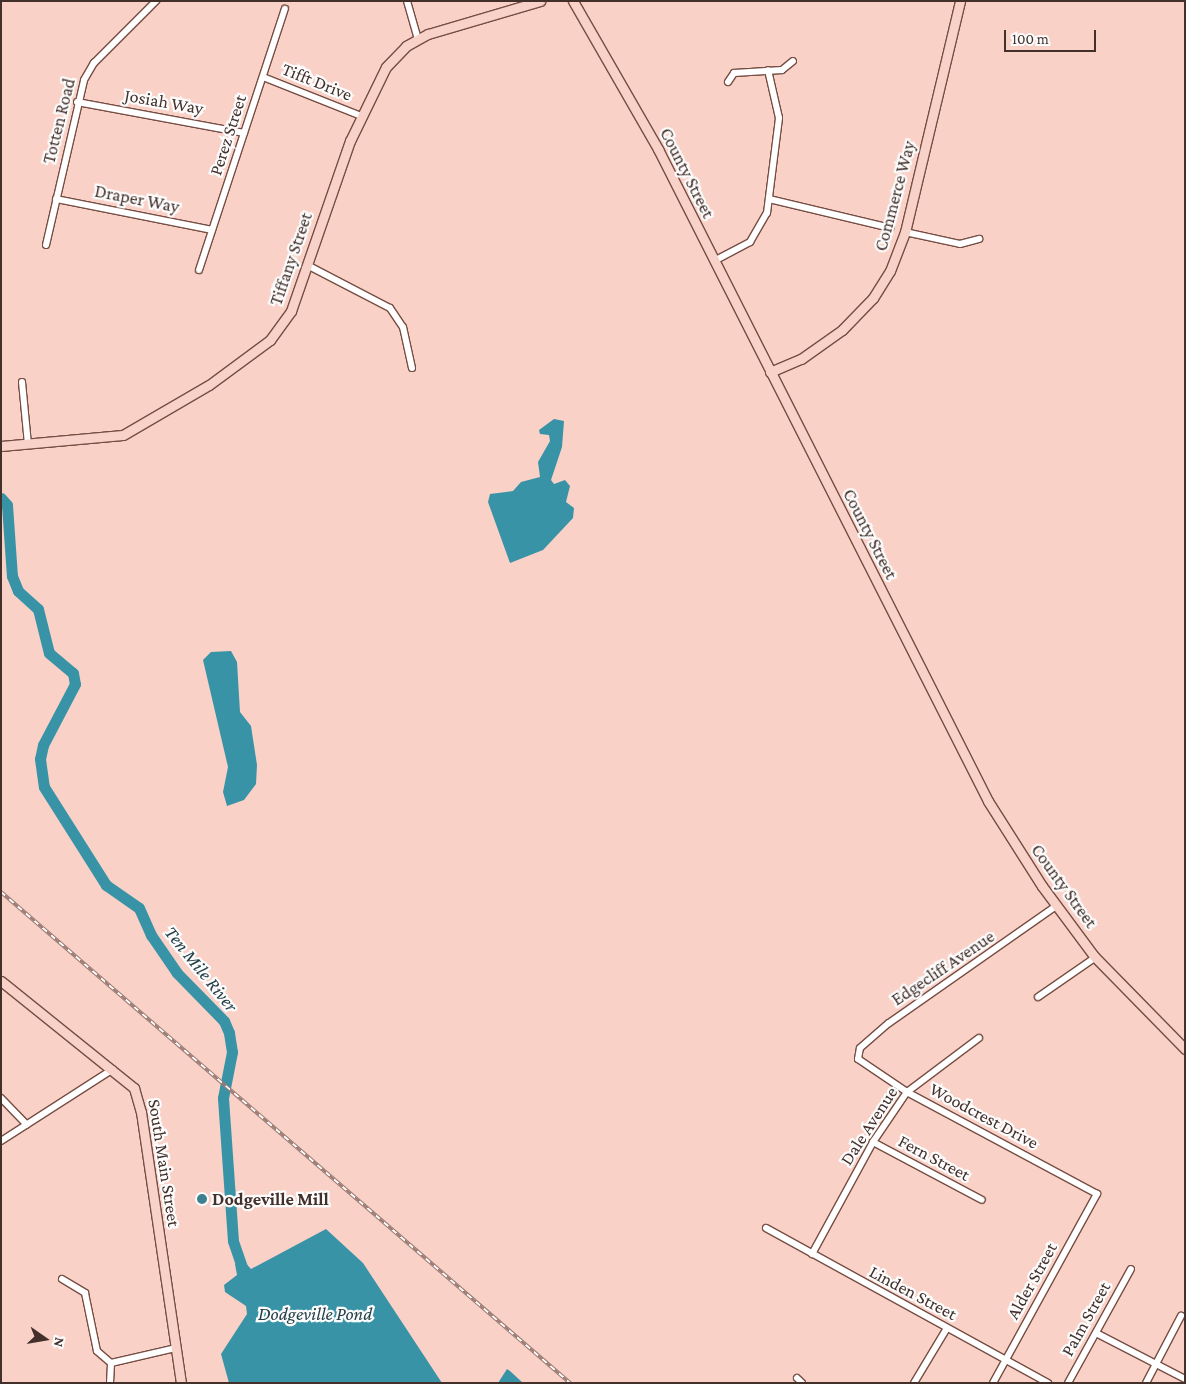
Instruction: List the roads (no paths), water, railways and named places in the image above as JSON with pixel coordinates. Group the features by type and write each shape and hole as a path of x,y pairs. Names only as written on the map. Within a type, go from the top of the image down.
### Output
{"main road":[{"name":"Tiffany Street","path":"1,446 123,435 209,385 281,328 361,116 386,67 418,39 540,1"},
{"name":"County Street","path":"573,1 632,100 958,746 1017,850 1056,906 1096,957 1185,1049"},
{"name":"Commerce Way","path":"770,372 808,354 857,317 882,285 905,232 960,1"},
{"name":"South Main Street","path":"1,981 65,1036 113,1069 134,1088 141,1112 181,1383"}],"street":[{"name":"Totten Road","path":"46,245 78,102 94,63 156,1"},
{"path":"407,1 418,39"},
{"name":"Perez Street","path":"199,270 285,9"},
{"path":"728,82 737,72 785,69 793,61"},
{"path":"714,261 750,242 760,229 769,199 779,118 768,70"},
{"name":"Tifft Drive","path":"263,77 361,116"},
{"name":"Josiah Way","path":"78,102 244,132"},
{"name":"Draper Way","path":"56,199 212,230"},
{"path":"769,199 892,228"},
{"path":"905,232 960,244 979,239"},
{"path":"306,265 390,308 403,327 412,368"},
{"path":"22,382 28,444"},
{"name":"Edgecliff Avenue","path":"859,1061 860,1048 868,1039 1056,906"},
{"path":"1038,997 1096,957"},
{"name":"Dale Avenue","path":"812,1254 873,1142 907,1092 979,1038"},
{"name":"Woodcrest Drive","path":"859,1061 907,1092 1097,1194"},
{"path":"1,1141 113,1069"},
{"path":"1,1098 27,1125"},
{"name":"Fern Street","path":"873,1142 982,1200"},
{"name":"Alder Street","path":"993,1383 1097,1194"},
{"name":"Linden Street","path":"766,1228 1048,1383"},
{"name":"Palm Street","path":"1068,1383 1131,1269"},
{"path":"62,1279 85,1293 97,1351 111,1363"},
{"path":"1146,1383 1181,1316"},
{"path":"914,1383 947,1328"},
{"path":"1096,1333 1185,1379"},
{"path":"111,1363 176,1348"},
{"path":"110,1383 111,1363"}],"water":[{"path":"554,419 564,421 562,447 551,480 554,484 565,480 570,486 566,502 574,508 573,518 543,550 510,563 488,502 490,494 513,491 521,482 540,477 538,462 550,441 549,435 540,434 539,430"},
{"path":"231,651 237,662 240,712 251,726 257,765 256,784 244,800 227,806 223,792 228,767 203,660 211,652"},
{"name":"Dodgeville Pond","path":"326,1229 363,1263 442,1383 229,1383 221,1354 247,1314 246,1306 225,1292 224,1285 237,1275 235,1264 243,1260 251,1269"},
{"path":"507,1369 510,1371 523,1383 498,1383"}],"waterway":[{"name":"Ten Mile River","path":"1,498 7,505 12,576 18,591 38,609 49,653 73,673 75,684 43,745 40,759 44,787 106,885 139,908 151,935 177,973 224,1021 229,1033 232,1052 223,1098 233,1241 245,1276"}],"railway":[{"path":"1,892 570,1383"}],"place":[{"name":"Dodgeville Mill","path":"202,1199"}]}
